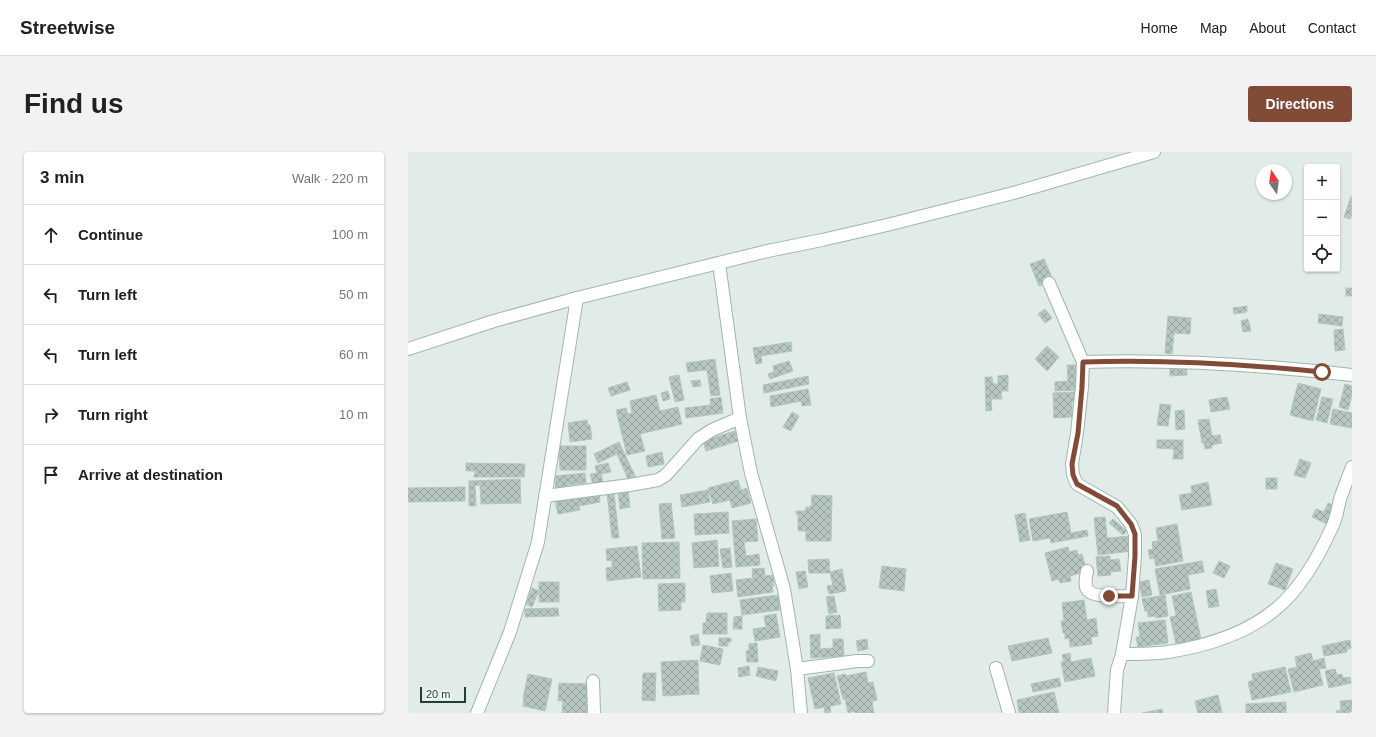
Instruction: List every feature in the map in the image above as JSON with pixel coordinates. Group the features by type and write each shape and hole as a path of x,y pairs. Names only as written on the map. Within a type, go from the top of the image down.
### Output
{"street":[{"path":"408,348 488,323 577,298 1016,192 1154,152"},
{"path":"719,263 740,418 751,473 784,589 797,669 801,713"},
{"path":"1049,283 1083,362 1080,410 1072,464 1073,475 1077,484 1117,506 1131,524 1135,534 1132,596 1122,654 1117,670 1114,713"},
{"path":"477,713 510,632 538,542 577,298"},
{"path":"1083,362 1123,360 1230,364 1352,375"},
{"path":"545,496 658,480 666,475 698,439 712,430 740,418"},
{"path":"1122,654 1167,652 1189,648 1231,635 1256,622 1277,608 1297,586 1312,566 1333,524 1341,496 1352,467"},
{"path":"1087,571 1086,586 1088,591 1092,594 1132,596"},
{"path":"797,669 857,661 868,661"},
{"path":"996,668 1009,713"},
{"path":"593,681 594,713"}],"building":[{"path":"1351,196 1352,214 1350,219 1344,217"},
{"path":"1044,259 1053,280 1039,286 1030,264"},
{"path":"1346,288 1352,288 1352,296 1346,296"},
{"path":"1247,306 1247,312 1234,314 1233,308"},
{"path":"1045,309 1052,318 1045,323 1038,314"},
{"path":"1319,314 1343,317 1342,326 1318,323"},
{"path":"1168,316 1191,318 1190,334 1174,333 1172,354 1165,353"},
{"path":"1248,319 1251,331 1243,332 1241,321"},
{"path":"1343,329 1345,350 1335,351 1334,330"},
{"path":"791,342 792,351 761,356 762,363 756,364 753,348"},
{"path":"1047,346 1059,357 1047,371 1035,359"},
{"path":"715,359 720,395 711,396 707,370 688,372 686,363"},
{"path":"789,361 793,371 770,379 768,374 774,372 773,366"},
{"path":"1067,365 1076,365 1077,390 1055,391 1055,382 1068,381"},
{"path":"1186,365 1187,375 1170,376 1170,366"},
{"path":"679,375 684,400 675,402 669,377"},
{"path":"1008,375 1008,391 1001,391 1002,399 991,399 992,410 986,411 985,377 992,377 993,384 998,384 998,376"},
{"path":"808,376 809,384 764,393 763,385"},
{"path":"700,380 701,386 693,387 691,381"},
{"path":"627,382 630,390 611,396 608,388"},
{"path":"1298,383 1321,389 1313,421 1290,415"},
{"path":"1345,384 1352,386 1352,395 1348,410 1339,407"},
{"path":"808,389 811,405 802,406 801,401 771,407 770,396"},
{"path":"668,391 670,399 663,401 661,393"},
{"path":"1075,392 1075,401 1072,401 1072,417 1054,418 1053,393"},
{"path":"656,395 660,411 678,407 682,424 640,434 645,451 627,455 616,410 626,408 628,414 632,413 630,401"},
{"path":"721,397 723,413 686,418 685,408 711,405 710,399"},
{"path":"1227,397 1230,409 1211,412 1209,400"},
{"path":"1322,397 1333,399 1327,423 1316,420"},
{"path":"1160,404 1171,405 1168,426 1157,425"},
{"path":"1333,409 1352,413 1352,428 1330,424"},
{"path":"1184,410 1185,429 1176,430 1175,411"},
{"path":"792,412 799,416 791,431 783,427"},
{"path":"1209,419 1212,436 1220,435 1222,443 1212,445 1212,448 1205,449 1204,443 1202,443 1198,420"},
{"path":"587,420 588,425 590,425 592,439 570,442 568,423"},
{"path":"735,431 738,441 706,451 703,441"},
{"path":"1157,440 1183,440 1183,459 1173,459 1174,449 1157,448"},
{"path":"619,442 636,478 629,481 617,454 598,463 594,454"},
{"path":"559,446 586,446 586,470 560,470"},
{"path":"662,452 664,464 648,467 646,456"},
{"path":"1300,459 1311,463 1305,478 1294,475"},
{"path":"466,463 525,464 524,477 474,477 475,471 466,471"},
{"path":"608,463 611,472 601,474 603,482 593,485 590,474 597,473 595,466"},
{"path":"585,473 586,483 568,485 568,489 556,490 555,476"},
{"path":"1266,478 1277,478 1277,489 1266,489"},
{"path":"520,479 521,503 481,504 480,485 475,485 476,506 469,506 469,481"},
{"path":"738,480 741,490 747,488 751,503 732,508 730,500 713,504 708,488"},
{"path":"1208,482 1212,505 1182,510 1179,495 1192,493 1191,486"},
{"path":"465,487 465,501 408,502 408,488"},
{"path":"628,490 630,507 620,509 618,492"},
{"path":"708,490 710,502 682,507 680,495"},
{"path":"599,492 600,502 579,506 580,510 558,514 555,500"},
{"path":"614,493 619,538 612,538 607,494"},
{"path":"812,495 832,496 831,541 806,541 806,531 798,531 798,515 796,514 796,511 805,511 806,507 811,507"},
{"path":"671,503 675,538 662,539 659,504"},
{"path":"1328,503 1335,506 1327,524 1312,517 1316,509 1324,512"},
{"path":"728,512 729,533 695,535 694,514"},
{"path":"1067,512 1071,533 1087,530 1088,536 1051,543 1050,538 1033,541 1029,519"},
{"path":"1025,513 1030,540 1020,542 1015,515"},
{"path":"1105,517 1107,538 1131,536 1132,551 1098,555 1094,518"},
{"path":"756,519 758,541 744,542 746,556 759,554 760,565 736,567 732,521"},
{"path":"1113,519 1127,531 1123,535 1109,523"},
{"path":"1177,524 1183,561 1156,566 1154,558 1150,559 1148,550 1153,549 1152,542 1158,541 1156,528"},
{"path":"717,540 719,566 694,568 692,543"},
{"path":"679,542 680,578 643,579 642,543"},
{"path":"637,546 641,577 607,581 606,568 612,567 612,560 607,561 606,549"},
{"path":"1068,547 1069,552 1077,550 1078,555 1082,554 1085,565 1081,565 1083,572 1070,576 1071,581 1060,583 1059,579 1052,581 1045,553"},
{"path":"730,548 732,567 723,568 720,549"},
{"path":"1110,556 1110,560 1119,559 1121,571 1110,572 1111,575 1098,576 1096,557"},
{"path":"829,559 830,573 809,573 808,560"},
{"path":"1202,561 1204,572 1188,575 1190,589 1160,595 1155,569"},
{"path":"1219,561 1230,566 1224,578 1213,573"},
{"path":"1276,563 1293,569 1285,590 1268,584"},
{"path":"882,566 906,569 904,591 879,588"},
{"path":"764,568 765,576 773,575 773,592 738,597 736,580 753,578 752,569"},
{"path":"842,569 846,591 829,594 827,586 833,585 830,572"},
{"path":"805,571 808,587 799,589 796,572"},
{"path":"731,573 733,591 712,593 710,576"},
{"path":"1149,580 1152,595 1142,597 1139,582"},
{"path":"539,582 559,582 559,602 539,602"},
{"path":"685,583 685,602 681,602 681,610 659,611 658,584"},
{"path":"532,588 539,591 532,607 526,604"},
{"path":"1216,589 1219,606 1209,608 1206,591"},
{"path":"1191,592 1201,639 1176,644 1170,617 1176,616 1172,596"},
{"path":"778,595 780,610 742,615 740,600"},
{"path":"1165,595 1168,616 1156,618 1155,616 1148,617 1148,611 1145,611 1142,599"},
{"path":"834,596 837,612 829,614 826,597"},
{"path":"1084,600 1087,620 1096,618 1098,636 1091,637 1092,644 1070,647 1069,638 1065,639 1065,633 1063,633 1061,621 1064,621 1062,603"},
{"path":"558,608 559,616 525,617 525,609"},
{"path":"707,613 727,613 727,634 703,634 703,623 706,623"},
{"path":"776,614 780,637 755,641 753,629 766,627 764,616"},
{"path":"840,615 841,628 826,629 826,616"},
{"path":"742,616 742,629 733,629 734,617"},
{"path":"1165,620 1168,643 1138,647 1136,637 1140,637 1138,623"},
{"path":"698,634 700,645 692,646 690,636"},
{"path":"820,634 820,649 833,648 833,639 843,639 844,656 811,658 810,635"},
{"path":"719,638 731,638 731,642 728,642 728,646 719,646"},
{"path":"1048,638 1052,653 1012,661 1008,646"},
{"path":"867,639 868,649 858,651 856,641"},
{"path":"1350,640 1351,648 1347,649 1347,652 1324,656 1322,646"},
{"path":"757,643 758,662 747,662 746,651 749,651 749,644"},
{"path":"703,645 723,649 720,665 700,661"},
{"path":"1070,653 1071,662 1091,658 1095,676 1065,682 1061,662 1064,662 1062,655"},
{"path":"1311,653 1313,661 1324,658 1326,668 1319,669 1323,685 1294,692 1288,669 1297,667 1295,657"},
{"path":"698,660 699,694 663,696 661,662"},
{"path":"749,666 750,675 739,677 738,668"},
{"path":"758,667 778,671 776,681 756,676"},
{"path":"1285,667 1291,692 1252,700 1248,682 1253,680 1252,674"},
{"path":"1335,669 1337,675 1342,674 1343,678 1350,677 1351,683 1329,688 1325,671"},
{"path":"866,672 868,683 873,682 877,700 872,701 874,713 855,713 855,711 848,713 837,676 845,674 846,676"},
{"path":"643,673 656,673 655,701 642,700"},
{"path":"834,673 841,704 830,706 831,712 825,713 824,707 815,709 808,678"},
{"path":"528,674 552,679 545,711 523,706 523,698"},
{"path":"1059,678 1061,686 1033,692 1031,684"},
{"path":"559,683 591,684 589,713 562,713 563,701 558,701"},
{"path":"1054,692 1059,713 1019,713 1017,700"},
{"path":"1218,695 1222,713 1198,713 1195,701"},
{"path":"1352,700 1352,713 1337,713 1336,711 1341,710 1340,701"},
{"path":"1286,702 1286,713 1246,713 1246,704"},
{"path":"1162,709 1163,713 1142,713"}],"route":[{"path":"1109,596 1132,596 1135,534 1131,524 1117,506 1077,484 1074,480 1072,464 1078,433 1083,362 1123,360 1162,361 1253,365 1322,372"}]}
